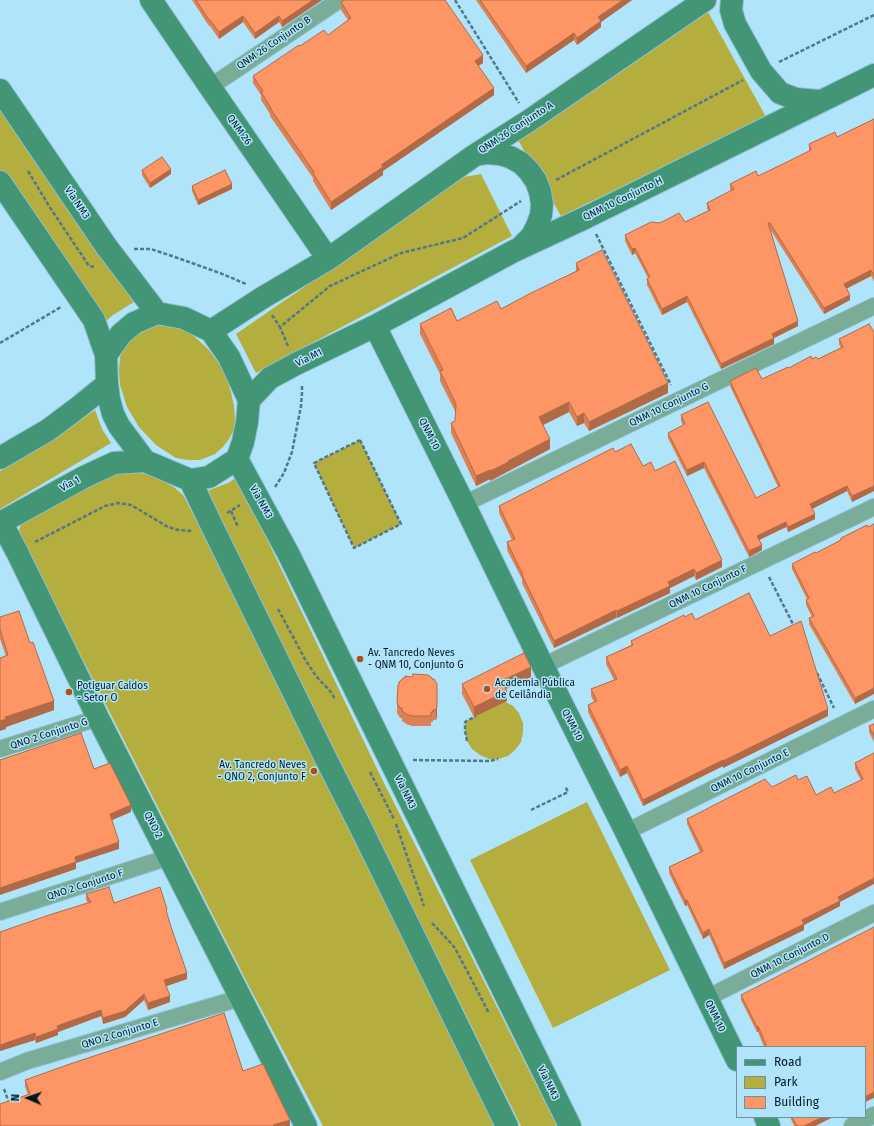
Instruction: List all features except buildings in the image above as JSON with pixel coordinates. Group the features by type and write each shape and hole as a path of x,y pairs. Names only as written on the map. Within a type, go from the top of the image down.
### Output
{"main road":[{"name":"QNM 26","path":"151,0 328,259"},
{"name":"QNM 26 Conjunto A","path":"328,259 475,155 530,120 705,0"},
{"path":"732,0 731,10 735,24 761,71 780,93 796,99 819,102"},
{"name":"QNM 10 Conjunto H","path":"375,326 514,251 587,217 874,75"},
{"name":"Via NM3","path":"0,90 106,246 157,314"},
{"path":"475,155 487,153 510,157 521,163 529,171 538,185 542,204 538,226 524,245 514,251"},
{"path":"0,182 94,320 106,355 107,384 113,414 119,426 145,460 190,480 209,477 237,459 244,435 250,400 229,357 211,331 184,318 157,314 134,323 121,334 106,355"},
{"path":"211,331 262,298 328,259"},
{"name":"Via M1","path":"250,400 270,378 375,326"},
{"name":"QNM 10","path":"375,326 464,504 542,666 626,832 736,1058"},
{"path":"0,458 48,430 107,384"},
{"name":"Via NM3","path":"237,459 289,555 570,1126"},
{"name":"Via 1","path":"0,522 84,476 114,463 145,460"},
{"path":"190,480 507,1126"},
{"name":"QNO 2","path":"0,522 17,552 98,718 306,1126"}],"street":[{"name":"QNM 26 Conjunto B","path":"210,87 339,0"},
{"name":"QNM 10 Conjunto G","path":"464,504 874,306"},
{"name":"QNM 10 Conjunto F","path":"542,666 874,507"},
{"name":"QNM 10 Conjunto E","path":"626,832 874,709"},
{"name":"QNO 2 Conjunto G","path":"0,749 98,718"},
{"name":"QNO 2 Conjunto F","path":"0,912 170,857"},
{"name":"QNM 10 Conjunto D","path":"707,998 874,913"},
{"name":"QNO 2 Conjunto E","path":"1,1078 28,1061 240,998"},
{"path":"852,1126 874,1115"}],"path":[{"path":"456,0 530,120"},
{"path":"587,217 678,400"},
{"path":"0,343 78,297"},
{"path":"360,440 401,524 354,548 314,463 360,440"},
{"path":"231,511 240,533"},
{"path":"762,561 797,632"},
{"path":"276,606 306,661 316,676 330,690 337,703"},
{"path":"814,668 842,725"},
{"path":"467,741 465,722 478,715"},
{"path":"407,760 490,761 498,759"},
{"path":"370,771 397,826 426,912"},
{"path":"531,810 568,792 565,786"},
{"path":"429,918 455,948 492,1018"},
{"path":"1,1078 10,1106"}],"green space":[{"path":"708,12 766,117 561,216 518,140"},
{"path":"0,107 134,302 113,315 105,322 0,179"},
{"path":"481,174 512,236 256,373 236,334 464,177"},
{"path":"164,323 185,330 209,350 220,365 227,379 231,392 234,406 234,430 223,447 215,454 200,460 176,458 156,445 139,427 127,407 120,385 120,357 123,348 135,333 154,325"},
{"path":"95,410 102,429 111,443 0,509 0,471 57,437"},
{"path":"360,440 401,524 354,548 314,463"},
{"path":"129,471 155,476 174,487 183,495 496,1126 323,1126 251,990 19,534 21,524 24,520 104,475"},
{"path":"237,477 381,777 557,1126 521,1126 219,517 207,491 228,483"},
{"path":"504,701 513,706 519,713 523,723 521,742 508,756 498,759 489,759 472,749 467,741 465,722"},
{"path":"587,802 670,970 553,1028 470,860"}],"place":[{"name":"Av. Tancredo Neves - QNM 10, Conjunto G","path":"360,659"},
{"name":"Academia Pública de Ceilândia","path":"487,689"},
{"name":"Potiguar Caldos - Setor O","path":"69,692"},
{"name":"Av. Tancredo Neves - QNO 2, Conjunto F","path":"314,771"}]}
